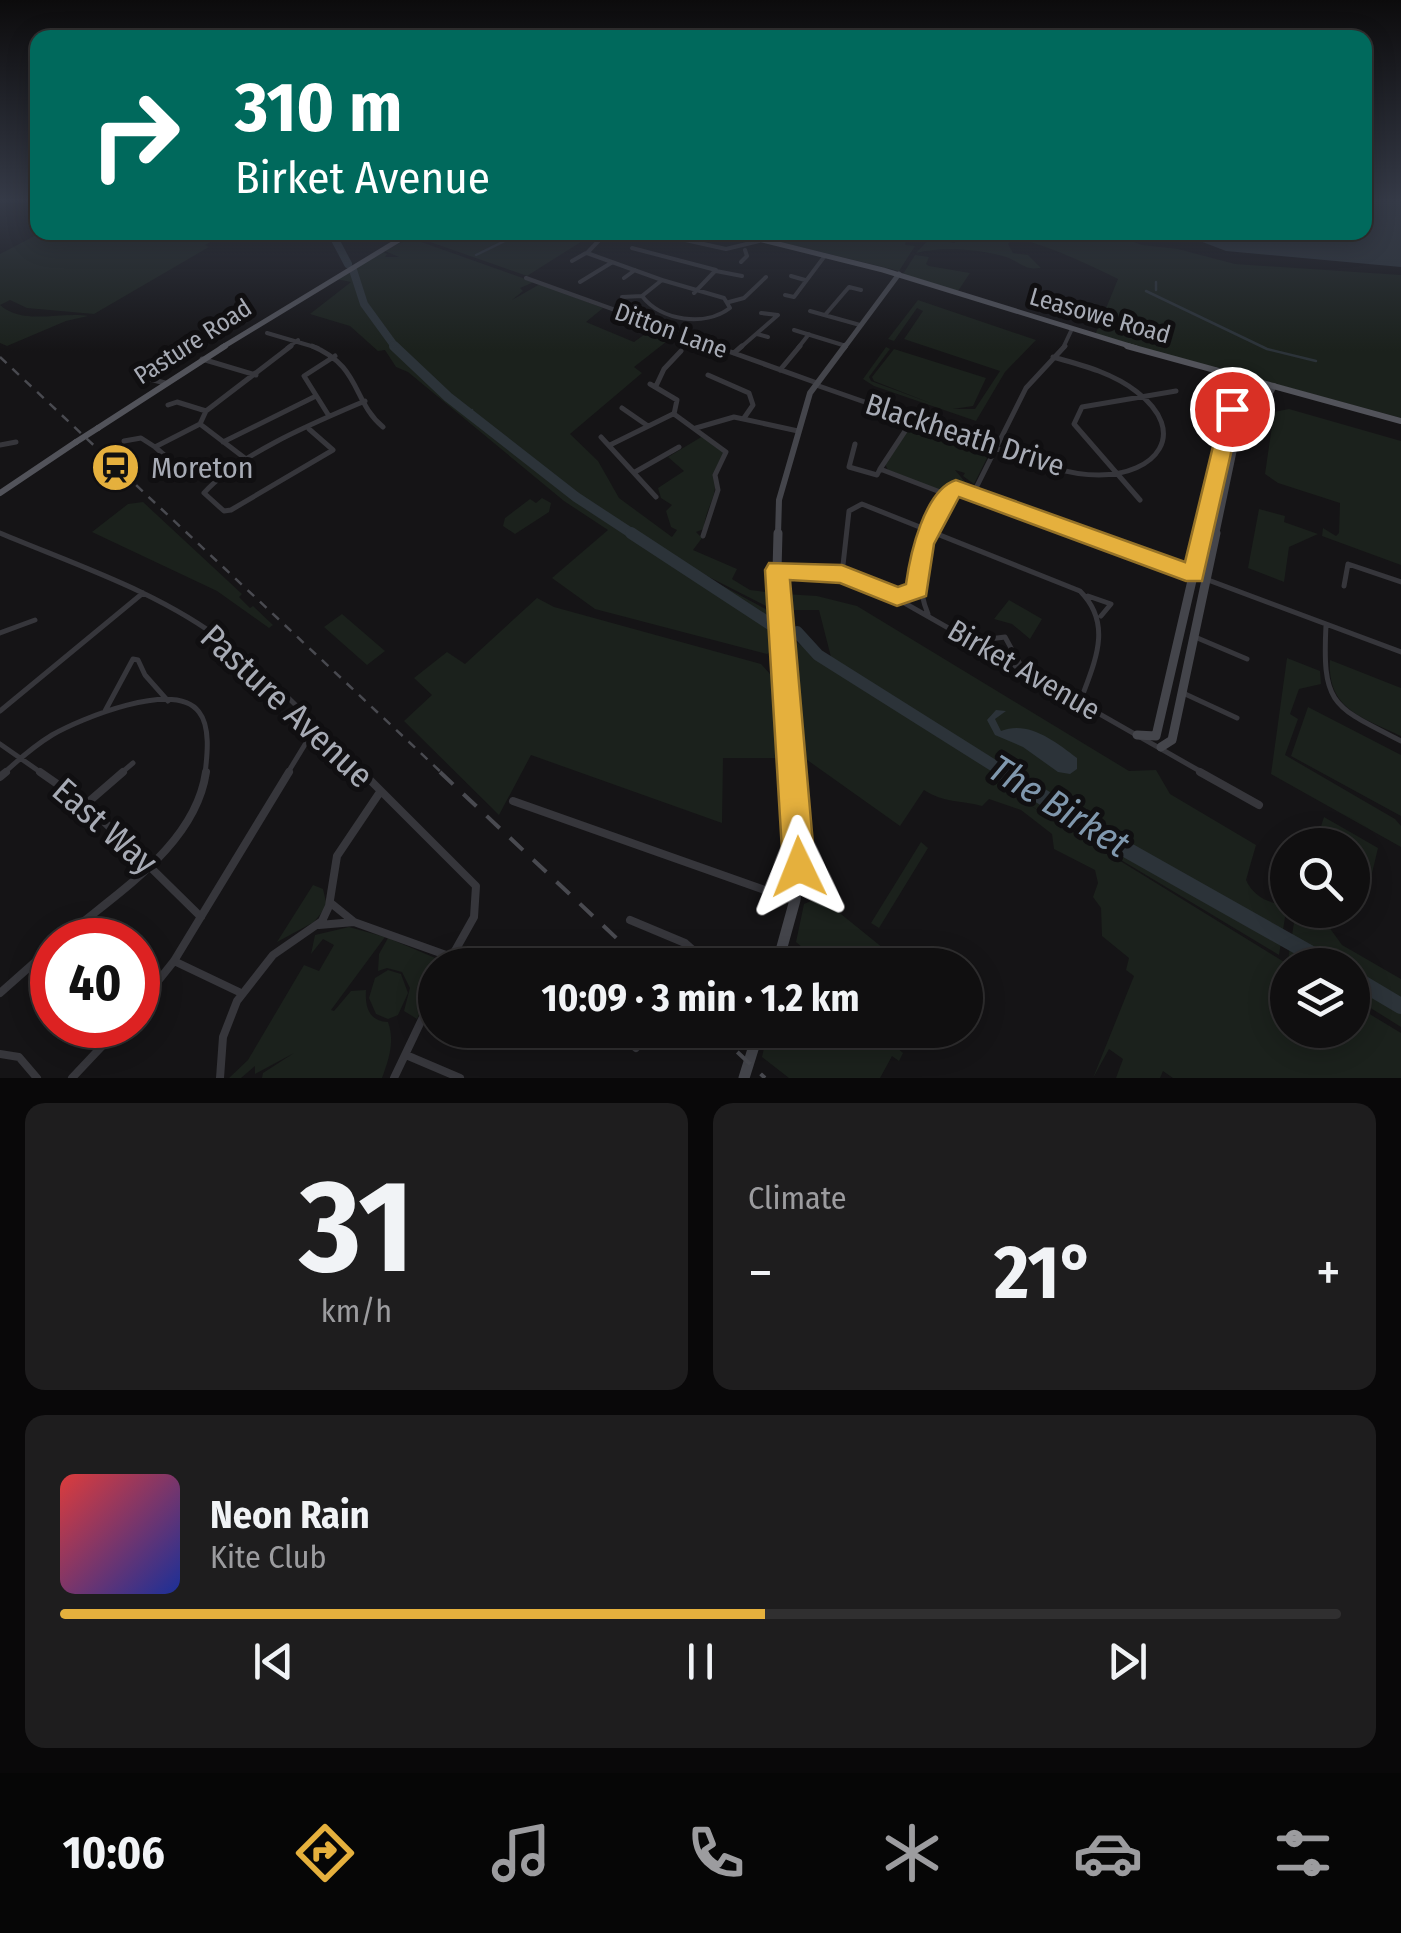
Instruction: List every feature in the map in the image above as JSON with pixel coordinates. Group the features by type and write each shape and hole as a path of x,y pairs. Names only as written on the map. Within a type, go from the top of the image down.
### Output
{"main road":[{"name":"Pasture Road","path":"0,493 202,359 380,251"},
{"name":"Leasowe Road","path":"801,251 898,276 1070,332 1401,423"}],"street":[{"path":"644,251 742,276"},
{"path":"741,262 747,256 745,251"},
{"path":"572,261 587,252 694,293 730,302 744,298 766,277"},
{"path":"785,295 794,297 824,257"},
{"path":"627,267 636,260"},
{"path":"580,282 612,262"},
{"path":"624,278 635,270"},
{"path":"694,293 716,271"},
{"path":"790,276 804,280"},
{"path":"782,948 795,900 800,851 777,570 779,500 816,384 898,276"},
{"name":"Ditton Lane","path":"526,278 816,384"},
{"path":"622,297 642,296 662,279"},
{"path":"825,315 849,286 862,290"},
{"path":"642,296 645,304 658,310 709,324 727,313 730,302"},
{"path":"810,311 861,326"},
{"path":"734,353 778,315 761,313"},
{"path":"794,330 846,346"},
{"path":"267,332 336,356 365,400 370,416 383,427"},
{"path":"974,492 1026,388 1064,348 1070,332"},
{"path":"757,334 768,338"},
{"path":"780,370 809,334"},
{"path":"155,447 200,424 206,411 298,340"},
{"path":"674,414 676,400 653,385 681,352"},
{"path":"330,416 314,397 304,376 336,356"},
{"path":"1053,357 1115,378 1143,396 1162,421 1165,441 1149,463 1117,474"},
{"path":"202,359 256,375"},
{"name":"Leasowe Road","path":"1214,372 1217,380 1246,392 1262,394 1274,388"},
{"path":"708,375 750,393 753,405 744,418"},
{"path":"142,377 165,384"},
{"name":"Blackheath Drive","path":"816,384 1067,471 1117,474"},
{"path":"1137,735 1156,736 1236,389"},
{"path":"1140,500 1074,424 1082,407 1176,391"},
{"path":"1161,748 1172,740 1246,392"},
{"path":"223,442 314,397"},
{"path":"168,405 178,400 206,411"},
{"path":"309,429 332,450 237,507 224,510 204,490 246,459 365,400"},
{"path":"622,408 648,426"},
{"path":"610,445 674,414"},
{"path":"674,414 726,452 715,475 718,490 703,536"},
{"path":"696,428 718,416 798,431"},
{"path":"854,444 846,463 849,467 877,474 913,419"},
{"path":"200,424 246,459"},
{"path":"1228,430 1238,433"},
{"path":"124,442 135,433 177,466"},
{"path":"601,437 656,497"},
{"path":"0,445 16,442"},
{"path":"636,472 679,447"},
{"path":"1220,462 1232,465"},
{"path":"880,470 948,496"},
{"path":"928,614 918,590 928,530 956,488 1401,652"},
{"path":"842,574 849,511 856,504 869,506 1111,604 1110,611 1101,616"},
{"path":"1210,508 1221,512"},
{"name":"Pasture Avenue","path":"0,532 143,592 202,625 241,655 476,886 479,895 475,913 456,948"},
{"path":"1344,586 1348,564 1401,582"},
{"name":"Birket Avenue","path":"777,570 842,574 897,597 1259,805"},
{"path":"897,597 918,590"},
{"path":"0,711 143,592"},
{"path":"1080,702 1103,628 1101,616 1086,596"},
{"path":"0,632 36,620"},
{"path":"1326,624 1323,676 1329,696 1356,718 1401,740"},
{"path":"1180,635 1248,659"},
{"path":"974,641 1005,637 1022,669"},
{"path":"105,711 133,659 138,660 145,675 168,700"},
{"path":"1168,687 1237,718"},
{"path":"0,700 15,698"},
{"path":"0,776 56,733 105,711 168,700 197,709 204,721 204,779 196,807 149,862 86,918"},
{"path":"160,979 316,728"},
{"name":"East Way","path":"0,744 86,804 202,917"},
{"path":"86,804 133,763"},
{"path":"220,1078 225,1026 239,992 261,964 319,925 332,904 330,883 337,855 380,792"},
{"path":"513,801 795,900"},
{"path":"332,904 354,922 418,948"},
{"path":"630,920 691,948"},
{"path":"319,925 354,922"},
{"path":"174,962 239,992"},
{"path":"0,994 30,967"},
{"path":"394,1078 418,1029"},
{"path":"72,1078 100,1048"},
{"path":"744,1078 753,1048"},
{"path":"0,1054 19,1056 38,1078"},
{"path":"406,1055 460,1078"}],"shaded area":[{"path":"202,251 94,314 27,308 10,300 0,305 0,254"},
{"path":"386,251 448,251 534,282 520,288 523,291 512,300 540,284 603,308 586,322 634,342 655,327 676,334 634,367 642,373 570,434 598,461 619,498 672,537 677,530 671,527 666,511 672,505 661,498 658,488 684,471 668,457 703,436 723,450 704,529 696,532 702,538 693,550 737,569 732,579 750,590 774,593 773,603 768,603 768,607 666,555 771,612 775,649 767,654 595,609 552,578 608,530 564,501 408,372 396,367 385,350 378,351 350,326 310,314 351,282 336,279 383,252 385,257 399,257"},
{"path":"457,251 566,251 527,276"},
{"path":"819,251 912,251 899,271"},
{"path":"978,251 1028,255 1041,268 1025,266"},
{"path":"1055,251 1187,251 1235,264 1401,275 1401,418 1095,335 1118,279"},
{"path":"1229,251 1401,251 1401,267"},
{"path":"915,255 929,257 929,266 970,273 958,291 903,274"},
{"path":"918,300 1036,340 1005,372 976,421 863,379 886,347 890,349 869,377 871,381 933,404 874,381 872,377 894,349 986,378 973,406 953,409 975,409 1000,371 904,339 923,311 917,308 894,341 888,339"},
{"path":"0,305 20,315 88,316 7,346 0,343"},
{"path":"1289,409 1401,441 1401,565 1322,536 1323,528 1336,536 1339,533 1340,503 1278,483 1265,474 1274,412"},
{"path":"921,423 987,446 990,452 974,484 963,476 965,473 955,470 966,483 944,492 888,470 885,464 911,426 919,427"},
{"path":"542,498 551,503 549,512 515,534 503,526 505,518 530,499 536,503"},
{"path":"143,502 242,594 239,597 250,608 253,606 273,625 269,628 217,591 92,532 128,504"},
{"path":"1259,509 1285,516 1284,522 1318,534 1289,547 1284,582 1248,568"},
{"path":"785,594 817,596 857,606 1129,771 1156,770 1170,794 1256,845 1246,880 1253,891 1270,901 1270,928 1283,928 1280,948 1270,950 1018,798 1270,953 1270,1048 1370,1048 1370,1014 1401,1033 1401,1078 1173,1078 1163,1071 1160,1078 1116,1078 1123,1059 1109,1049 1093,1078 1134,976 1126,970 1129,958 1102,936 1101,908 1093,897 1098,883 1095,870 1054,849 1052,834 1021,810 989,799 982,806 945,799 924,790 900,826 803,757 792,656 796,655 790,651 793,640 829,663 832,661 819,610 786,610"},
{"path":"537,598 554,607 761,664 778,683 780,758 723,758 722,823 531,755 499,815 404,721 432,695 414,678 447,652 465,664"},
{"path":"1009,600 1042,619 1030,639 1012,624 994,619"},
{"path":"342,614 385,651 367,665 324,627"},
{"path":"1287,658 1320,671 1321,684 1299,689 1290,714 1298,719 1285,755 1395,819 1401,826 1401,847 1370,828 1271,774"},
{"path":"1330,660 1401,688 1401,736 1361,717 1341,701 1334,690"},
{"path":"1308,707 1401,755 1401,816 1291,756"},
{"path":"996,710 1006,711 995,719 1001,731 1021,728 1041,734 1077,758 1077,769 1070,774 1058,772 1023,747 995,735 987,720"},
{"path":"1324,817 1343,828 1320,828"},
{"path":"921,842 928,848 879,928 871,923"},
{"path":"1370,843 1378,848 1370,882"},
{"path":"313,885 323,889 327,906 314,922 277,942"},
{"path":"824,902 883,948 803,948 796,942 804,904"},
{"path":"349,927 385,937 331,1010 351,991 366,990 369,1012 388,1022 390,1029 390,1050 382,1078 262,1078 263,1073 294,1053 255,1074 255,1066 241,1078 229,1078 248,1060 304,965 319,971 334,945 323,939 311,954 315,935"},
{"path":"1293,928 1330,928 1347,948 1290,948"},
{"path":"388,938 418,951 417,1019 404,1011 410,988 402,972 387,968 378,971 379,954"},
{"path":"1370,961 1401,979 1401,1027 1370,1008"},
{"path":"388,970 401,974 408,993 398,1015 388,1019 376,1014 369,998 375,978"},
{"path":"764,1048 897,1048 903,1053 899,1061 892,1056 880,1078 789,1078 762,1057"}],"waterway":[{"name":"The Birket","path":"341,251 348,264"},
{"path":"476,255 484,251"},
{"name":"The Birket","path":"353,270 364,304 396,348"},
{"path":"1156,282 1156,290"},
{"path":"1146,291 1267,349 1316,361"},
{"name":"The Birket","path":"396,348 448,397 576,497 634,535"},
{"name":"The Birket","path":"470,415 472,410"},
{"name":"The Birket","path":"631,533 770,624"},
{"name":"The Birket","path":"797,632 818,655 1007,774"},
{"name":"The Birket","path":"1003,772 1127,850 1301,948"},
{"name":"The Birket","path":"1370,988 1401,1006"}],"railway":[{"path":"0,357 443,774"},
{"path":"440,772 627,948"},
{"path":"733,1048 765,1078"}],"place":[{"name":"Moreton","path":"116,468"}],"route":[{"path":"799,867 777,570 842,574 897,597 918,590 928,530 952,490 962,488 1194,574 1232,409"}]}
